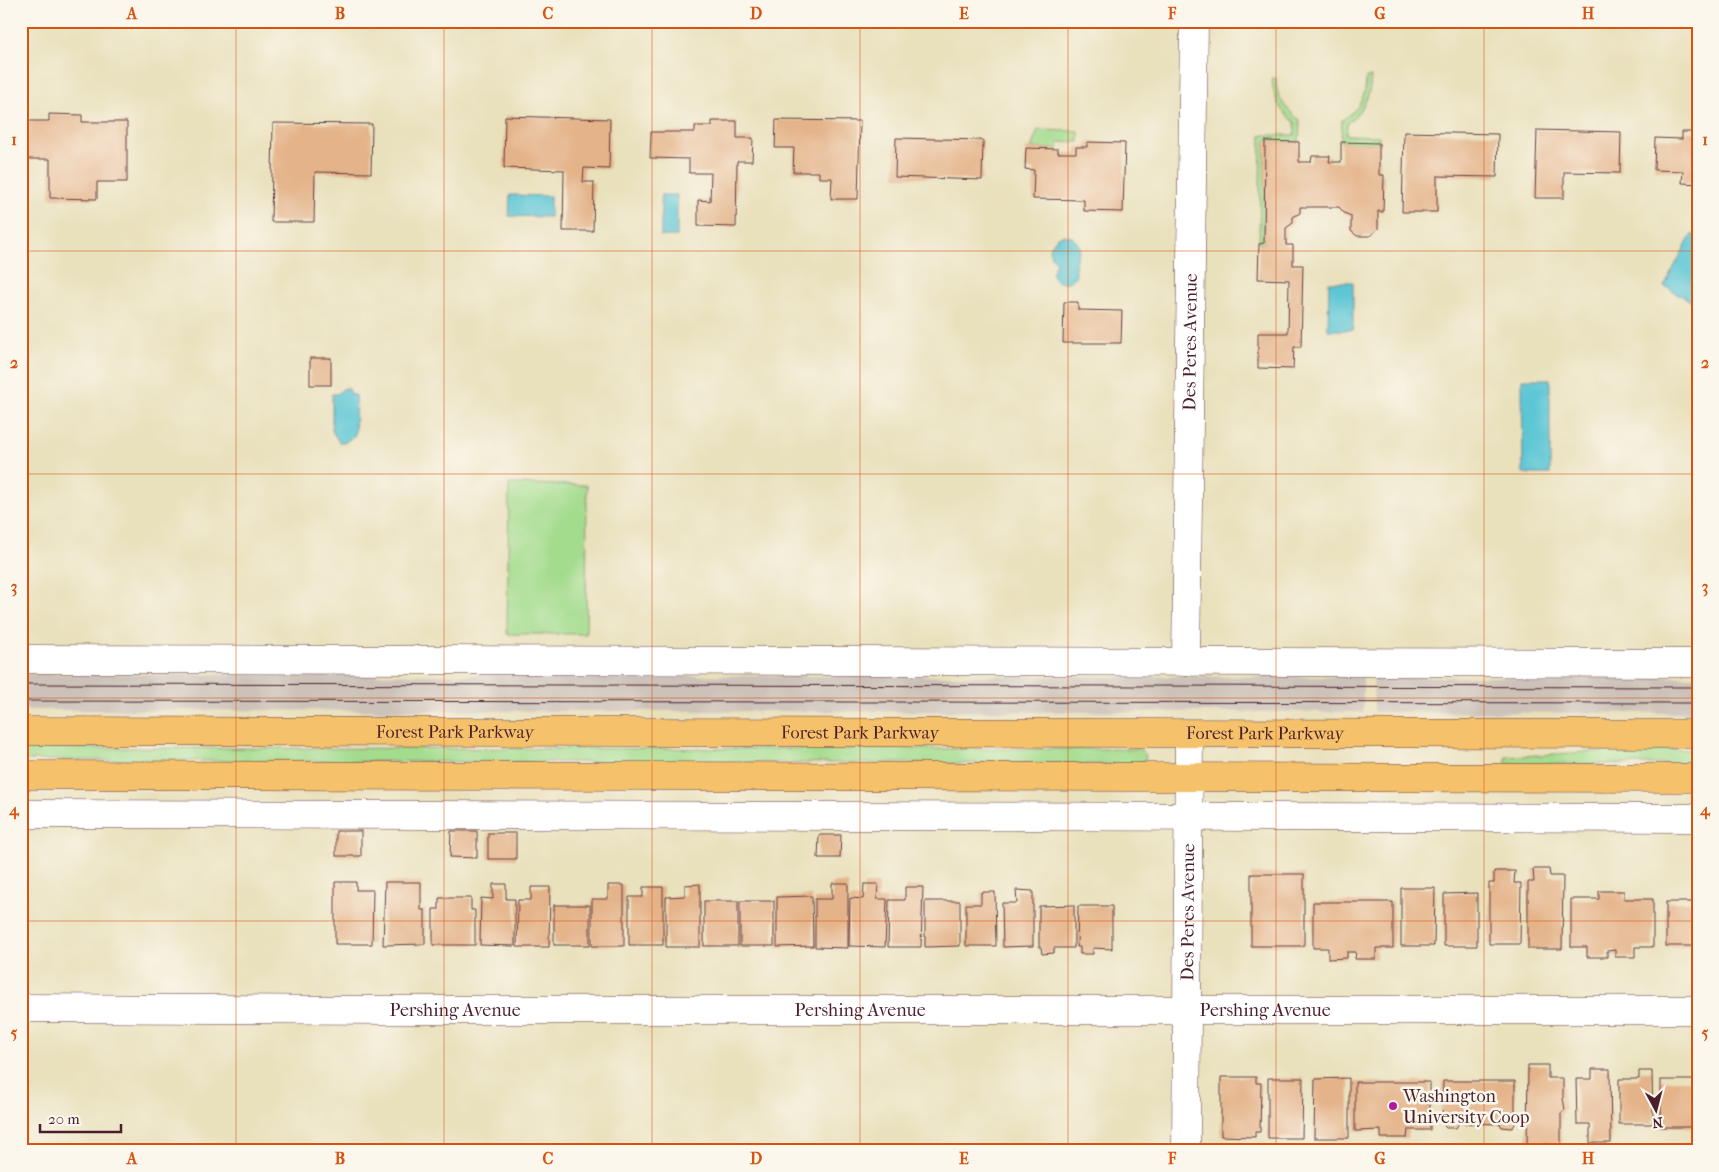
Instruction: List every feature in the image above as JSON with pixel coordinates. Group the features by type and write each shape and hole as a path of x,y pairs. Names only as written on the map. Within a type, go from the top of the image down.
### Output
{"main road":[{"name":"Forest Park Parkway","path":"21,731 1698,734"},
{"path":"21,775 1698,778"}],"street":[{"name":"Des Peres Avenue","path":"1186,662 1194,21"},
{"path":"21,659 1698,663"},
{"name":"Des Peres Avenue","path":"1186,1151 1189,734"},
{"path":"21,814 1698,818"},
{"name":"Pershing Avenue","path":"21,1008 385,1010 1698,1010"}],"shaded area":[{"path":"21,674 1363,677 1363,712 21,710"},
{"path":"1373,677 1698,677 1698,713 1374,712"}],"green space":[{"path":"1366,77 1371,77 1365,103 1347,123 1346,135 1379,136 1379,143 1341,142 1342,120 1353,112 1363,97"},
{"path":"1272,78 1276,78 1276,85 1282,102 1300,120 1299,142 1265,141 1264,243 1259,244 1261,135 1295,135 1295,122 1289,118 1278,103"},
{"path":"1038,130 1079,131 1079,142 1058,142 1058,149 1031,148"},
{"path":"509,484 587,485 586,634 507,634"},
{"path":"21,748 1136,749 1146,755 1145,760 1134,764 21,760"},
{"path":"1637,749 1698,750 1698,764 1506,764 1506,757"}],"water":[{"path":"510,195 550,196 550,217 509,216"},
{"path":"661,195 677,195 677,236 661,236"},
{"path":"1692,234 1698,237 1698,288 1691,301 1664,286"},
{"path":"1064,235 1072,237 1080,248 1075,262 1076,275 1070,281 1064,283 1055,279 1052,275 1056,261 1051,256 1049,249 1057,237"},
{"path":"1329,282 1353,282 1353,330 1328,330"},
{"path":"1522,379 1550,379 1550,474 1523,474"},
{"path":"344,388 349,389 352,395 356,395 355,435 346,442 339,442 332,431 332,394 337,394"}],"building":[{"path":"49,114 82,115 82,122 127,122 127,182 97,182 97,199 50,198 50,159 23,159 24,121 49,121"},
{"path":"505,116 610,119 609,169 584,168 583,182 594,182 593,231 563,231 564,170 504,168"},
{"path":"776,120 860,121 858,199 831,199 832,178 819,178 819,172 793,172 794,148 775,148"},
{"path":"712,121 737,121 737,138 753,138 752,161 737,161 736,227 698,226 698,200 710,201 711,173 689,173 689,159 650,158 651,132 695,132 695,126 712,126"},
{"path":"273,123 372,124 371,173 315,172 314,222 271,222"},
{"path":"1537,130 1621,132 1620,173 1564,172 1564,198 1535,198"},
{"path":"1404,132 1498,134 1497,177 1437,176 1437,212 1402,212"},
{"path":"1682,132 1698,132 1698,184 1682,183 1683,171 1654,170 1655,138 1682,139"},
{"path":"896,138 983,140 982,180 895,177"},
{"path":"1265,141 1299,142 1299,162 1311,162 1312,156 1330,156 1329,162 1341,162 1341,142 1379,143 1379,175 1384,175 1383,212 1378,211 1378,229 1370,236 1357,236 1351,231 1351,216 1344,213 1339,207 1300,207 1300,213 1293,217 1293,223 1286,228 1286,245 1293,245 1293,265 1303,265 1301,347 1294,347 1293,369 1258,368 1258,333 1288,333 1289,280 1258,279 1259,244 1264,243"},
{"path":"1087,142 1125,143 1123,212 1084,211 1084,200 1033,199 1034,170 1025,169 1026,148 1058,149 1058,153 1076,153 1076,147 1087,147"},
{"path":"1064,302 1078,302 1078,310 1122,311 1121,343 1063,343"},
{"path":"310,358 331,358 331,385 310,385"},
{"path":"336,831 361,831 361,856 336,856"},
{"path":"451,831 477,831 477,858 450,857"},
{"path":"488,833 516,833 516,859 488,859"},
{"path":"819,835 841,835 840,858 818,858"},
{"path":"1533,869 1549,869 1550,876 1563,876 1562,949 1528,949 1528,882 1534,882"},
{"path":"1494,871 1515,871 1514,883 1521,883 1520,944 1489,944 1489,883 1494,883"},
{"path":"1251,874 1304,874 1304,946 1251,946"},
{"path":"335,882 356,882 356,890 373,890 372,944 335,944"},
{"path":"385,882 421,882 421,910 425,910 425,944 383,945"},
{"path":"832,883 848,883 848,948 815,947 815,899 832,899"},
{"path":"493,884 506,884 506,899 515,899 515,946 480,945 481,898 493,899"},
{"path":"700,884 700,947 666,947 666,897 685,896 685,885"},
{"path":"864,884 878,884 877,899 887,899 885,947 849,946 850,898 863,899"},
{"path":"608,885 624,885 624,946 592,946 592,899 608,899"},
{"path":"531,887 550,887 549,947 517,947 518,900 531,900"},
{"path":"643,887 663,887 663,945 629,945 629,897 643,897"},
{"path":"905,887 923,887 921,947 888,947 889,900 905,900"},
{"path":"1401,888 1435,888 1434,946 1401,946"},
{"path":"1016,890 1033,891 1033,946 1003,947 1002,903 1017,903"},
{"path":"1599,891 1624,891 1624,899 1653,899 1653,947 1635,947 1635,957 1615,957 1615,950 1607,951 1607,957 1587,957 1587,947 1571,947 1571,899 1599,899"},
{"path":"981,892 995,892 996,946 966,946 966,904 981,904"},
{"path":"1477,893 1477,946 1444,946 1444,894"},
{"path":"812,896 813,946 777,947 777,897"},
{"path":"439,898 471,898 471,910 475,910 475,945 433,945 433,909 439,909"},
{"path":"704,901 738,901 738,946 704,946"},
{"path":"740,901 774,901 774,946 740,946"},
{"path":"925,901 960,901 960,946 925,947"},
{"path":"1313,902 1393,902 1393,948 1376,948 1376,959 1355,959 1356,952 1347,952 1347,958 1328,959 1328,948 1313,948"},
{"path":"1666,902 1696,902 1696,946 1666,946"},
{"path":"554,905 590,905 590,945 554,945"},
{"path":"1074,905 1074,948 1054,948 1054,953 1042,954 1041,947 1039,947 1039,906"},
{"path":"1078,906 1112,906 1112,949 1093,948 1093,954 1080,954 1080,947 1077,947"},
{"path":"1528,1065 1548,1065 1548,1078 1563,1078 1565,1110 1561,1113 1561,1145 1545,1144 1545,1150 1527,1150"},
{"path":"1592,1069 1610,1069 1611,1143 1590,1143 1590,1124 1577,1124 1576,1079 1592,1079"},
{"path":"1639,1071 1652,1071 1653,1124 1619,1124 1619,1079 1639,1079"},
{"path":"1221,1077 1256,1077 1256,1083 1261,1083 1260,1132 1255,1132 1255,1137 1221,1136"},
{"path":"1268,1078 1303,1078 1302,1138 1268,1138"},
{"path":"1349,1078 1349,1138 1314,1138 1315,1079"},
{"path":"1661,1080 1694,1080 1694,1127 1661,1127"},
{"name":"Washington University Coop","path":"1443,1081 1515,1081 1515,1124 1512,1128 1502,1127 1500,1124 1459,1123 1456,1128 1446,1128 1442,1123"},
{"name":"Washington University Coop","path":"1355,1082 1430,1082 1430,1130 1408,1130 1407,1138 1381,1138 1381,1130 1355,1131"}],"tram line":[{"path":"21,684 1698,687"},
{"path":"21,701 1698,703"}],"place":[{"name":"Washington University Coop","path":"1393,1106"}]}
